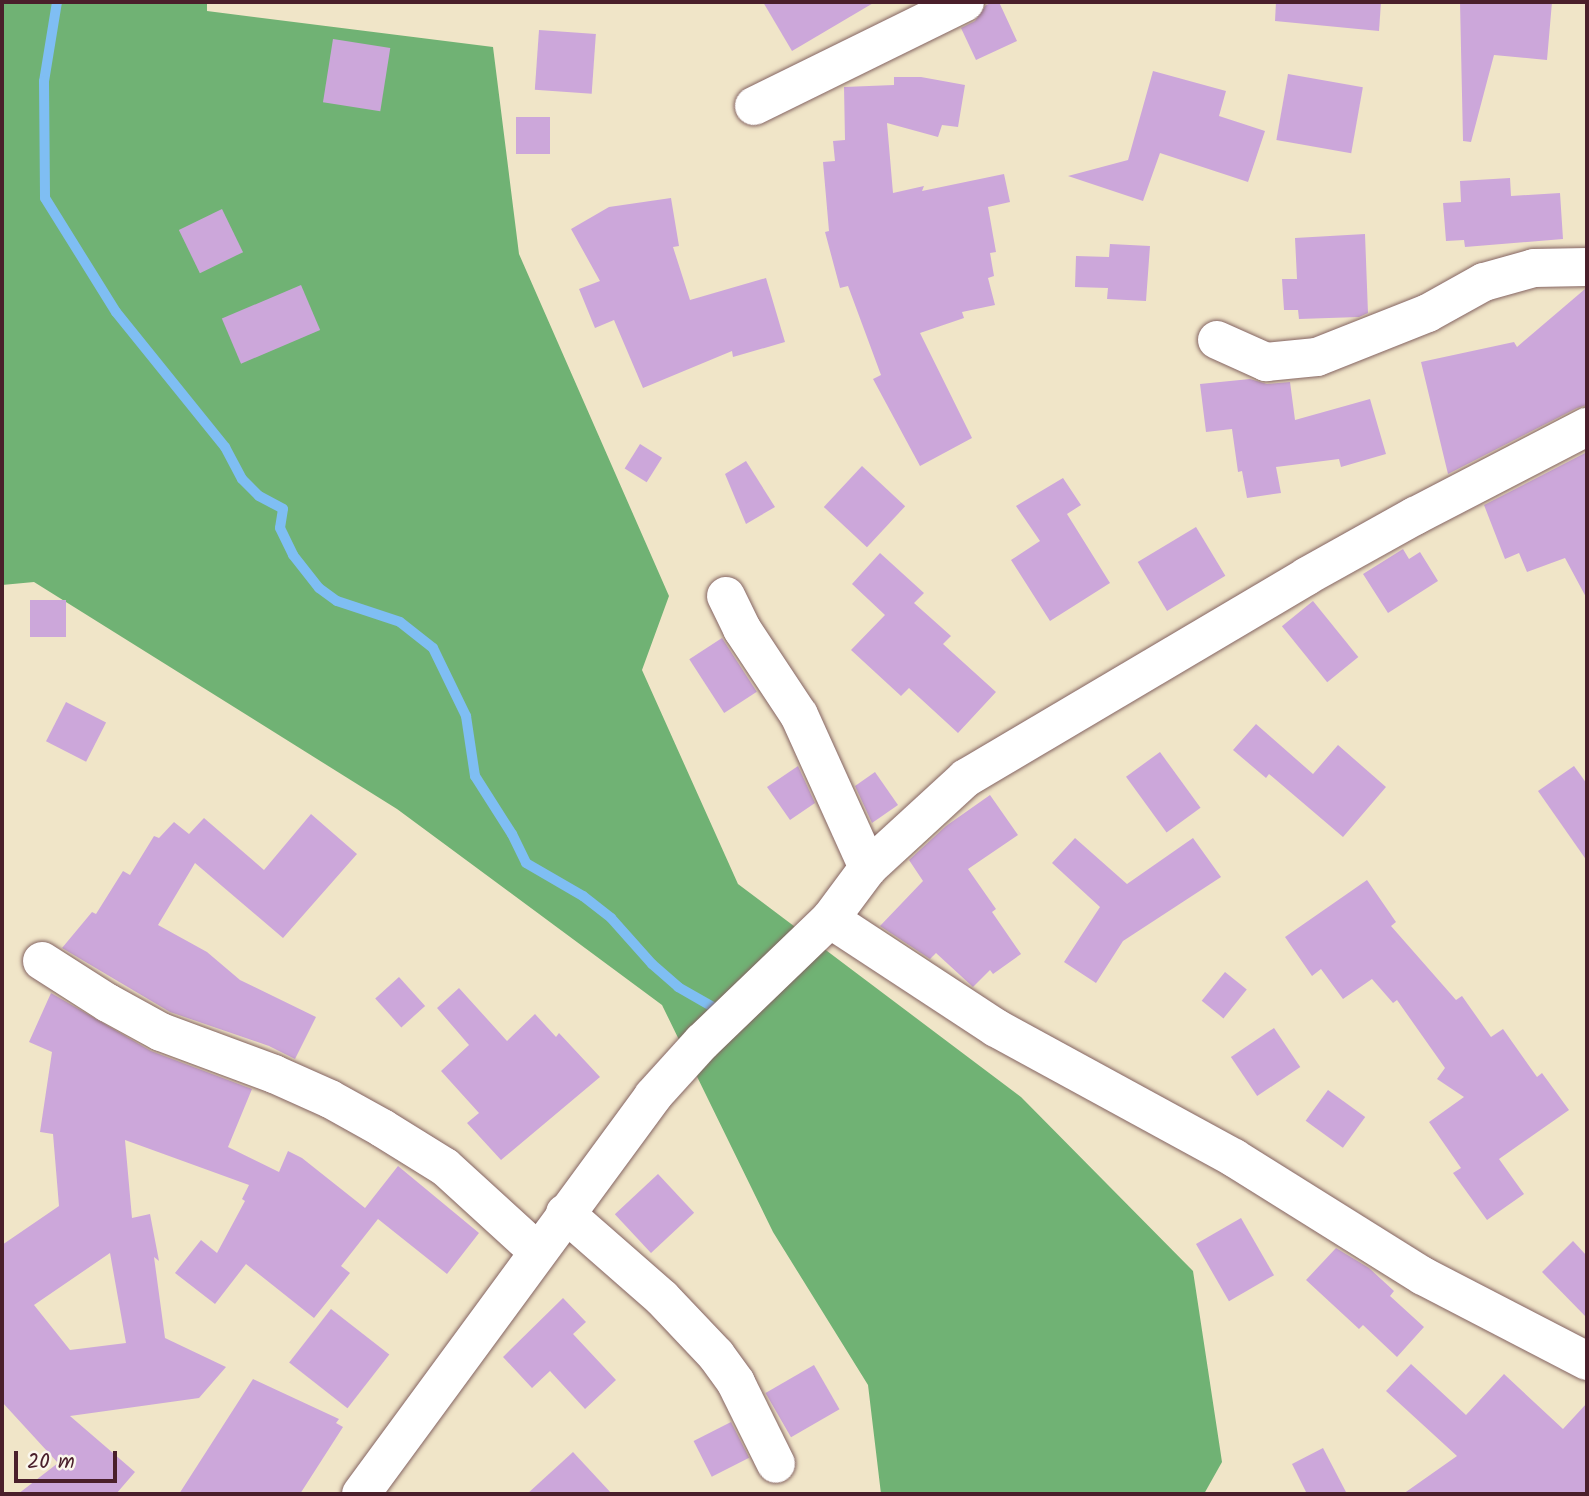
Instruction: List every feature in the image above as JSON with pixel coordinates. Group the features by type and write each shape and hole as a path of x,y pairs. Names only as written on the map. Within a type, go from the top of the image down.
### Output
{"street":[{"path":"754,106 965,2"},
{"path":"1217,340 1266,362 1317,357 1427,313 1484,282 1534,268 1587,267"},
{"path":"361,1494 565,1213 661,1087 702,1042 830,919 868,868 966,778 1307,576 1415,516 1587,427"},
{"path":"726,596 742,629 799,715 868,868"},
{"path":"830,919 996,1028 1234,1158 1423,1276 1587,1361"},
{"path":"41,961 161,1032 274,1074 330,1099 382,1128 445,1167 537,1251"},
{"path":"565,1213 662,1297 716,1355 736,1384 776,1464"}],"green space":[{"path":"2,2 207,2 207,11 493,47 519,254 669,596 642,670 738,884 1021,1097 1193,1271 1222,1462 1204,1494 881,1494 868,1385 773,1232 662,1005 397,809 34,582 2,585"}],"building":[{"path":"763,2 875,2 792,51"},
{"path":"999,2 1017,41 976,60 961,28 975,21 986,5"},
{"path":"1276,2 1381,2 1379,31 1275,21"},
{"path":"1460,2 1552,2 1547,60 1494,55 1471,142 1463,141"},
{"path":"539,30 596,34 592,94 535,90"},
{"path":"333,39 390,48 380,111 323,102"},
{"path":"1153,71 1226,91 1219,116 1265,131 1248,182 1160,153 1143,201 1068,176 1128,160"},
{"path":"1288,74 1363,87 1351,153 1276,140"},
{"path":"894,77 921,77 965,85 958,127 942,125 938,137 887,123 893,193 924,186 922,191 1004,174 1010,202 988,207 996,252 990,253 994,276 988,278 995,305 962,312 964,318 920,333 972,438 920,466 873,379 881,375 848,286 840,288 825,232 829,231 823,162 835,161 833,141 845,140 844,87 894,85"},
{"path":"516,117 550,117 550,154 516,154"},
{"path":"1510,178 1511,196 1560,193 1563,239 1465,247 1464,240 1446,241 1443,203 1461,202 1460,181"},
{"path":"671,198 679,246 673,247 690,300 766,278 785,342 733,357 732,351 643,388 614,320 595,328 579,289 600,281 571,229 609,207"},
{"path":"222,209 243,252 200,273 179,230"},
{"path":"1365,234 1368,313 1359,317 1299,319 1298,310 1284,310 1282,279 1297,279 1295,238"},
{"path":"1110,244 1150,246 1146,301 1107,299 1108,288 1075,287 1076,256 1109,257"},
{"path":"301,285 320,330 241,364 222,319"},
{"path":"1585,289 1587,405 1448,474 1421,362 1514,342 1517,347"},
{"path":"1250,379 1267,384 1290,382 1295,420 1370,399 1386,454 1341,467 1339,459 1276,467 1281,493 1247,498 1242,471 1238,472 1232,429 1206,432 1200,384"},
{"path":"640,444 662,458 647,482 625,469"},
{"path":"1587,452 1587,599 1565,558 1527,572 1519,553 1505,559 1484,505"},
{"path":"746,461 775,507 746,524 725,474"},
{"path":"862,466 905,506 867,547 824,507"},
{"path":"1063,478 1081,505 1067,514 1110,583 1050,621 1011,560 1040,541 1016,506"},
{"path":"1196,527 1225,576 1167,611 1138,562"},
{"path":"1403,549 1409,559 1420,552 1438,581 1388,613 1363,574"},
{"path":"880,553 924,593 914,603 951,636 943,644 996,692 958,733 909,688 901,696 851,650 885,615 852,584"},
{"path":"30,600 66,600 66,637 30,637"},
{"path":"1313,601 1358,657 1327,682 1282,626"},
{"path":"722,638 757,692 724,713 689,659"},
{"path":"66,702 106,722 86,762 46,741"},
{"path":"1256,724 1313,774 1338,745 1386,787 1343,837 1269,774 1266,778 1233,750"},
{"path":"1160,752 1201,808 1167,833 1126,777"},
{"path":"798,766 815,803 790,820 767,787"},
{"path":"1574,766 1587,784 1587,861 1538,791"},
{"path":"875,772 898,805 872,823 855,786"},
{"path":"990,795 1018,835 968,869 996,909 992,912 1021,954 993,974 990,970 973,987 936,953 930,959 880,926 923,881 909,860 946,826"},
{"path":"311,814 357,854 283,938 195,863 158,925 207,952 240,980 316,1017 295,1059 269,1046 170,1012 62,948 92,912 96,914 123,871 130,875 154,836 159,838 174,822 189,834 204,818 264,870"},
{"path":"1075,838 1127,884 1193,838 1221,877 1123,941 1096,983 1064,962 1100,907 1052,863"},
{"path":"1367,880 1396,922 1391,926 1456,1000 1462,996 1491,1037 1503,1029 1537,1077 1542,1073 1569,1110 1499,1159 1524,1194 1487,1220 1453,1173 1461,1168 1429,1122 1464,1097 1437,1079 1445,1068 1397,1000 1393,1003 1372,979 1343,999 1321,969 1312,976 1285,937"},
{"path":"1225,972 1247,990 1223,1018 1202,1001"},
{"path":"399,977 425,1006 401,1027 375,998"},
{"path":"459,988 507,1041 535,1014 556,1037 559,1033 600,1077 501,1160 467,1123 479,1113 441,1071 469,1045 437,1008"},
{"path":"51,993 151,1051 252,1089 228,1147 279,1172 288,1151 302,1158 365,1208 398,1166 479,1233 447,1274 378,1219 341,1266 350,1273 314,1318 246,1264 215,1304 175,1273 201,1240 217,1253 245,1201 242,1199 249,1185 125,1140 132,1218 150,1214 159,1261 154,1257 165,1338 226,1367 199,1398 70,1416 135,1472 116,1494 18,1494 58,1463 2,1402 2,1245 59,1206 53,1134 40,1132 52,1052 29,1042","holes":["110,1253 126,1343 70,1350 34,1305"]},
{"path":"1274,1028 1300,1067 1257,1096 1231,1057"},
{"path":"1328,1090 1365,1117 1343,1148 1306,1121"},
{"path":"658,1174 694,1213 651,1253 615,1214"},
{"path":"1241,1218 1274,1275 1229,1301 1196,1244"},
{"path":"1573,1241 1587,1256 1587,1318 1542,1272"},
{"path":"1336,1248 1369,1268 1394,1291 1390,1296 1424,1327 1397,1357 1363,1325 1359,1329 1306,1280"},
{"path":"563,1298 586,1322 573,1334 616,1380 585,1409 550,1371 532,1388 503,1357"},
{"path":"331,1309 389,1355 347,1408 289,1363"},
{"path":"1411,1364 1466,1415 1504,1374 1563,1429 1587,1403 1587,1494 1403,1494 1457,1456 1386,1391"},
{"path":"814,1365 839,1409 791,1437 766,1393"},
{"path":"253,1379 339,1419 336,1423 343,1427 300,1494 179,1494"},
{"path":"731,1422 749,1458 712,1477 694,1441"},
{"path":"1323,1448 1347,1494 1307,1494 1292,1464"},
{"path":"573,1452 612,1494 527,1494"}],"waterway":[{"path":"57,2 44,81 45,198 116,312 225,447 242,479 259,496 283,509 280,528 293,555 319,588 337,601 400,622 433,648 466,716 475,776 512,834 526,863 583,896 611,918 652,964 678,987 713,1007"}]}
